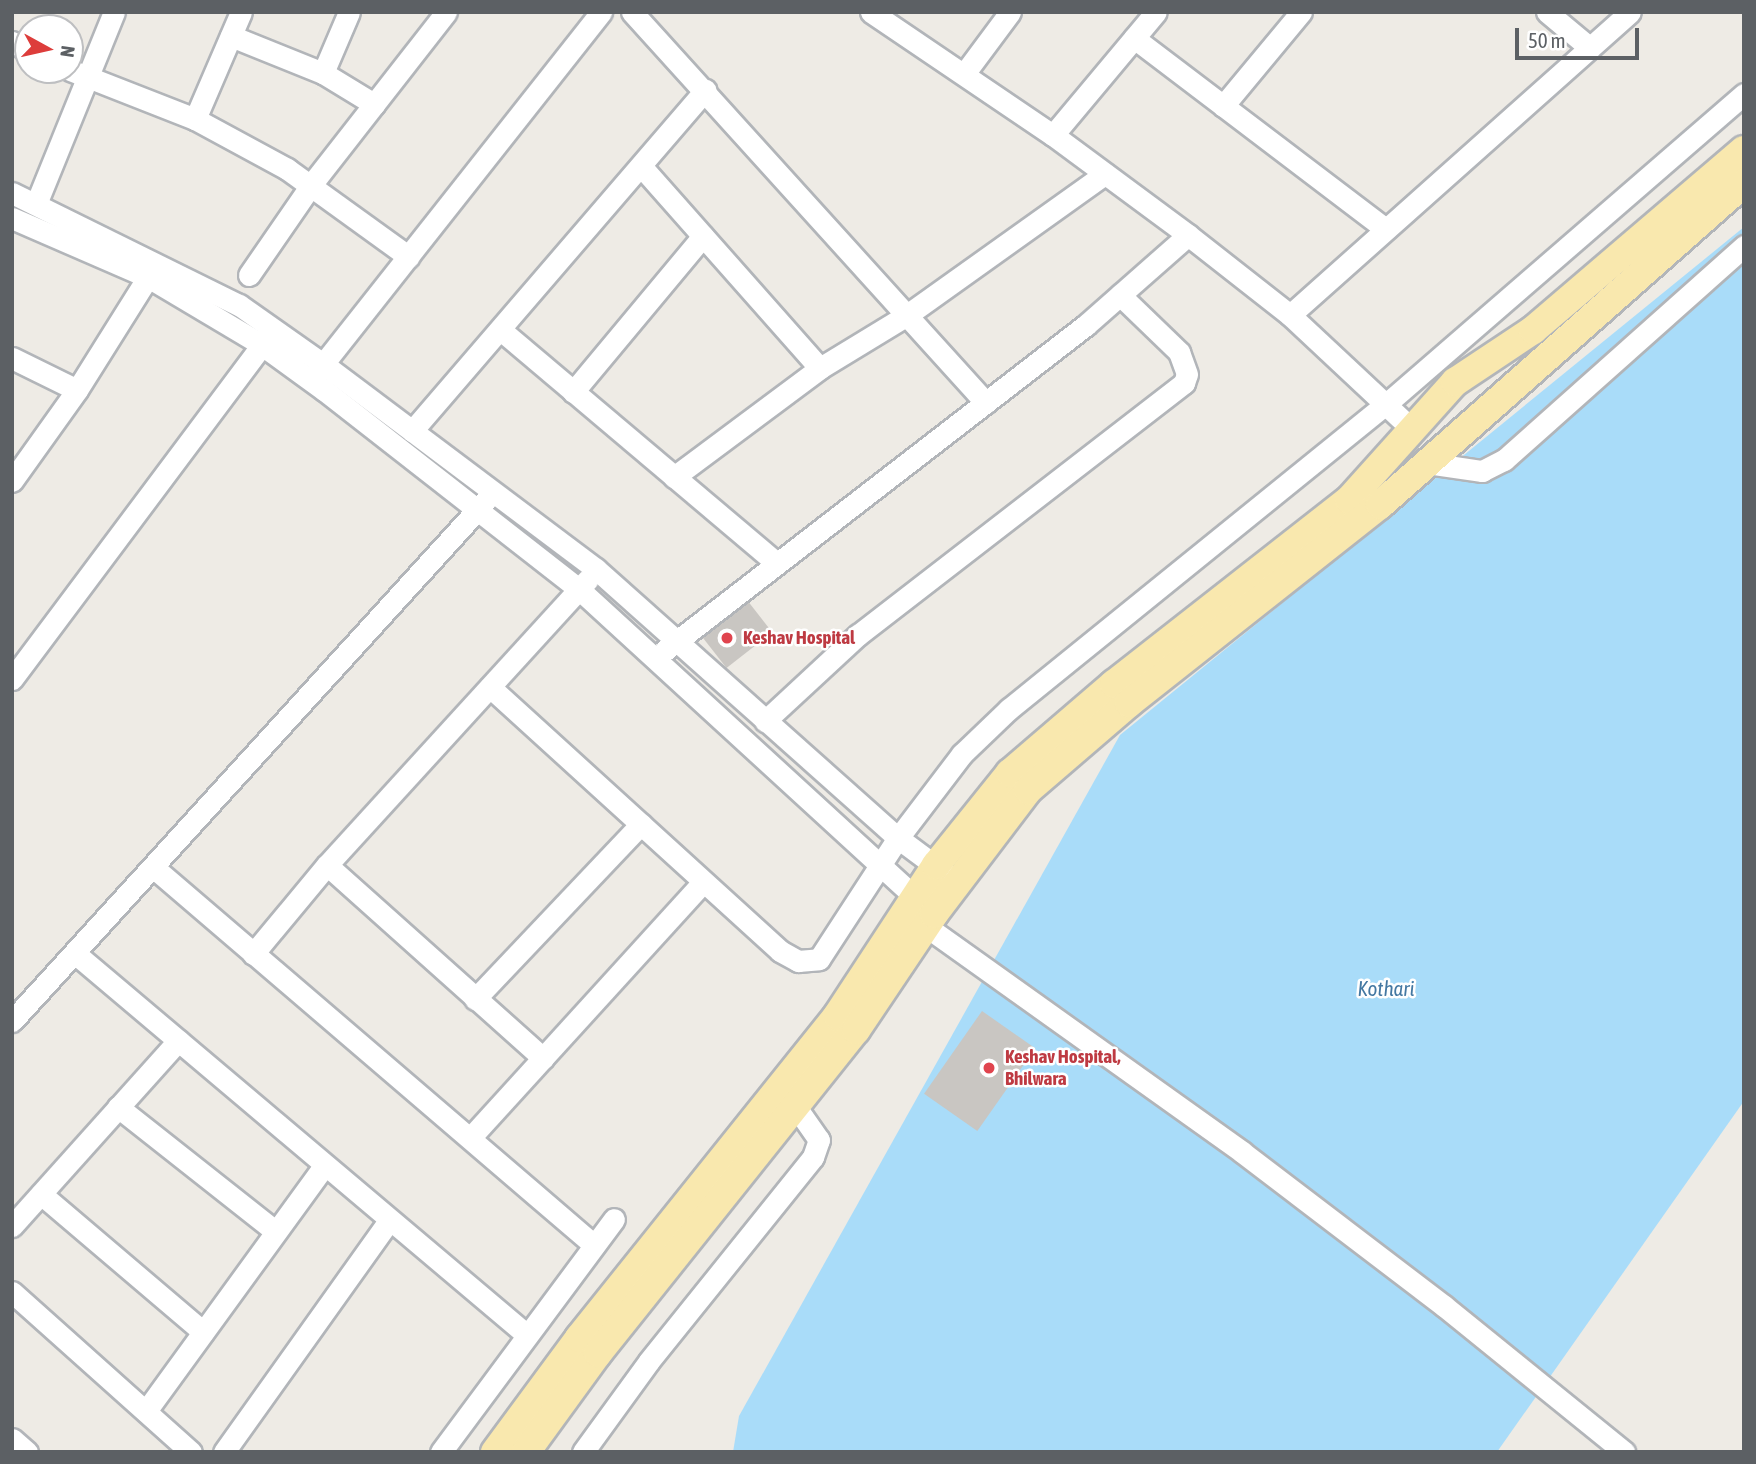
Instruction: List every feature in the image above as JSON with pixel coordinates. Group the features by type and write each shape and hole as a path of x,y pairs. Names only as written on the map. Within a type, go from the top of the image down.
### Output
{"main road":[{"path":"526,1452 598,1353 856,1031 925,913 936,865 1028,756 1349,500 1455,382 1534,330 1744,150"},
{"path":"495,1452 579,1338 836,1016 925,913 958,883 1028,790 1072,750 1427,463 1744,183"}],"street":[{"path":"84,64 114,12"},
{"path":"195,119 241,12"},
{"path":"323,73 349,12"},
{"path":"248,275 311,185 446,12"},
{"path":"317,372 601,12"},
{"path":"632,12 986,403"},
{"path":"871,12 1053,135 1188,235 1290,315 1412,429"},
{"path":"964,74 1010,12"},
{"path":"1053,135 1156,12"},
{"path":"1223,106 1301,12"},
{"path":"1546,12 1590,48"},
{"path":"1290,315 1630,12"},
{"path":"230,36 323,73 374,104"},
{"path":"1134,38 1386,229"},
{"path":"84,76 195,119 311,185 409,257"},
{"path":"36,204 75,84"},
{"path":"412,431 502,331 705,90"},
{"path":"491,687 780,951 805,962 825,953 898,838 962,754 1009,709 1385,405 1744,93"},
{"path":"641,166 820,368"},
{"path":"674,477 820,368 907,315 1105,174"},
{"path":"12,193 239,305 476,508 580,590 653,660 749,742 925,913 1444,1306 1624,1452"},
{"path":"12,218 148,277 262,345 317,372 412,431 596,569 674,642 898,838 958,883"},
{"path":"653,660 986,403 1120,295 1188,235"},
{"path":"573,391 704,236"},
{"path":"1427,463 1482,471 1504,460 1744,246"},
{"path":"12,481 77,390 148,277"},
{"path":"765,720 858,635 1184,383 1187,374 1179,352 1120,295"},
{"path":"502,331 777,563"},
{"path":"16,666 262,345"},
{"path":"12,358 77,390"},
{"path":"12,1021 77,955 476,508 494,492"},
{"path":"253,954 327,864 580,590 596,569"},
{"path":"475,999 642,824"},
{"path":"327,864 543,1058"},
{"path":"153,867 594,1245"},
{"path":"471,1137 703,881"},
{"path":"77,955 388,1222 527,1335"},
{"path":"12,1226 177,1041"},
{"path":"118,1107 276,1232"},
{"path":"583,1452 649,1361 818,1149 815,1131 796,1107"},
{"path":"146,1411 323,1167"},
{"path":"41,1194 203,1332"},
{"path":"441,1452 614,1219"},
{"path":"224,1452 388,1222"},
{"path":"12,1292 191,1452"},
{"path":"12,1439 27,1452"}],"water":[{"name":"Kothari","path":"1744,227 1744,1101 1497,1452 733,1452 739,1416 1120,735"}],"building":[{"path":"747,600 772,632 727,668 701,636"},
{"path":"982,1011 1035,1048 977,1131 924,1094"}],"place":[{"name":"Keshav Hospital","path":"727,638"},
{"name":"Keshav Hospital, Bhilwara","path":"989,1068"}]}
